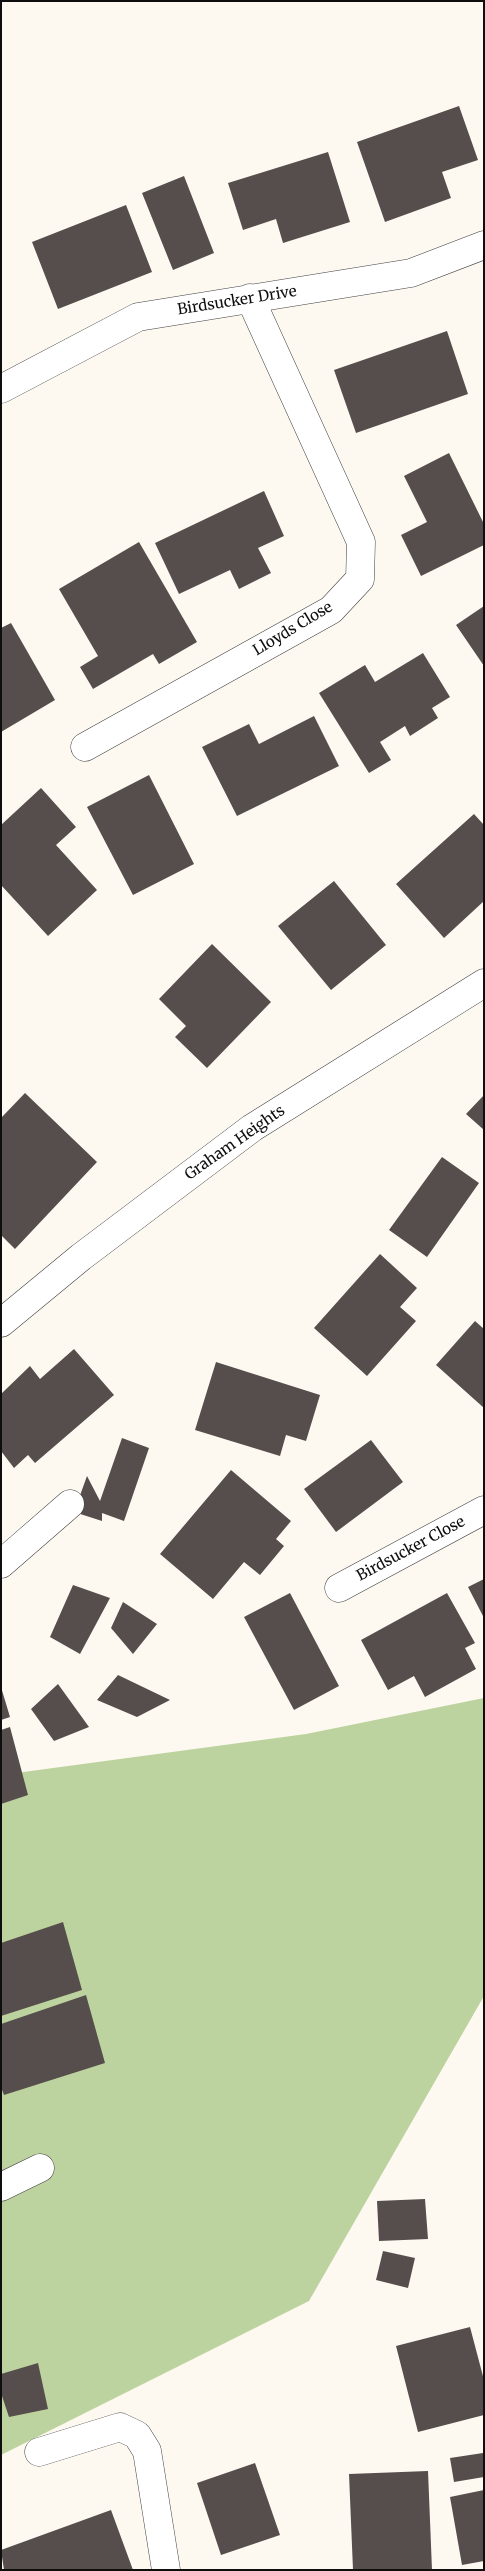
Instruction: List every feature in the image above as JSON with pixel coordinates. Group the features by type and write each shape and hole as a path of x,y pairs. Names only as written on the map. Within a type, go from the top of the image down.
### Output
{"street":[{"name":"Birdsucker Drive","path":"1,389 138,317 411,273 484,245"},
{"name":"Lloyds Close","path":"85,747 331,610 360,579 360,542 250,298"},
{"name":"Graham Heights","path":"3,1318 252,1128 484,983"},
{"path":"1,1564 70,1504"},
{"name":"Birdsucker Close","path":"339,1588 484,1510"},
{"path":"1,2187 40,2168"},
{"path":"39,2452 120,2427 137,2435 147,2451 166,2570"}],"green space":[{"path":"484,1698 484,1996 309,2301 1,2455 1,1775 306,1734"}],"building":[{"path":"459,106 478,160 442,172 451,198 385,222 357,142"},
{"path":"328,152 350,222 283,243 276,219 243,230 228,183"},
{"path":"184,176 214,253 173,270 142,193"},
{"path":"126,205 152,272 58,309 32,242"},
{"path":"447,331 468,394 356,433 334,370"},
{"path":"449,453 484,524 484,545 421,576 401,535 427,522 404,476"},
{"path":"264,491 284,536 258,548 271,573 239,589 230,570 179,594 155,543"},
{"path":"139,542 197,642 159,664 153,654 93,689 80,667 98,656 59,589"},
{"path":"484,606 484,666 456,625"},
{"path":"11,623 55,700 1,732 1,628"},
{"path":"423,653 450,697 432,708 438,718 410,736 405,726 380,742 391,760 369,773 319,693 365,665 375,682"},
{"path":"314,716 339,766 237,816 202,747 249,724 259,744"},
{"path":"149,775 194,864 133,895 87,807"},
{"path":"41,788 76,827 56,845 97,890 48,936 1,885 1,825"},
{"path":"474,814 484,825 484,901 444,938 396,884"},
{"path":"334,881 386,945 331,990 278,926"},
{"path":"212,944 271,1002 207,1068 175,1037 186,1026 159,999"},
{"path":"25,1093 97,1162 15,1249 1,1235 1,1118"},
{"path":"484,1095 484,1130 466,1114"},
{"path":"442,1157 479,1183 427,1257 389,1230"},
{"path":"380,1254 417,1288 400,1307 416,1321 367,1376 314,1328"},
{"path":"475,1321 484,1329 484,1408 436,1365"},
{"path":"74,1349 114,1395 35,1463 28,1455 14,1468 1,1451 1,1394 30,1366 40,1379"},
{"path":"216,1362 320,1395 306,1441 286,1435 280,1456 195,1430"},
{"path":"122,1438 149,1448 124,1521 102,1513 102,1521 74,1512 87,1476 100,1501"},
{"path":"371,1440 403,1482 336,1532 304,1489"},
{"path":"231,1470 291,1521 276,1539 284,1546 260,1575 244,1562 213,1599 160,1554"},
{"path":"484,1579 484,1618 468,1587"},
{"path":"73,1585 110,1598 80,1654 50,1637"},
{"path":"290,1593 339,1686 294,1710 244,1617"},
{"path":"447,1593 475,1643 465,1648 476,1669 425,1697 414,1676 388,1690 361,1640"},
{"path":"123,1602 157,1624 133,1654 111,1628"},
{"path":"118,1675 170,1700 137,1717 97,1700"},
{"path":"58,1684 89,1727 54,1741 31,1709"},
{"path":"1,1687 10,1717 1,1720"},
{"path":"10,1727 28,1795 1,1804 1,1730"},
{"path":"63,1922 82,1990 1,2016 1,1943"},
{"path":"86,1995 105,2063 4,2095 1,2087 1,2024"},
{"path":"425,2199 428,2239 379,2241 377,2201"},
{"path":"383,2251 415,2258 408,2288 376,2280"},
{"path":"470,2327 484,2380 484,2415 418,2432 396,2346"},
{"path":"38,2363 48,2409 9,2417 1,2393 1,2374"},
{"path":"483,2453 484,2477 454,2482 450,2458"},
{"path":"255,2463 280,2535 221,2555 197,2483"},
{"path":"428,2471 432,2570 353,2570 349,2474"},
{"path":"484,2490 484,2561 462,2565 450,2497"},
{"path":"111,2510 133,2570 4,2570 1,2550"}]}
